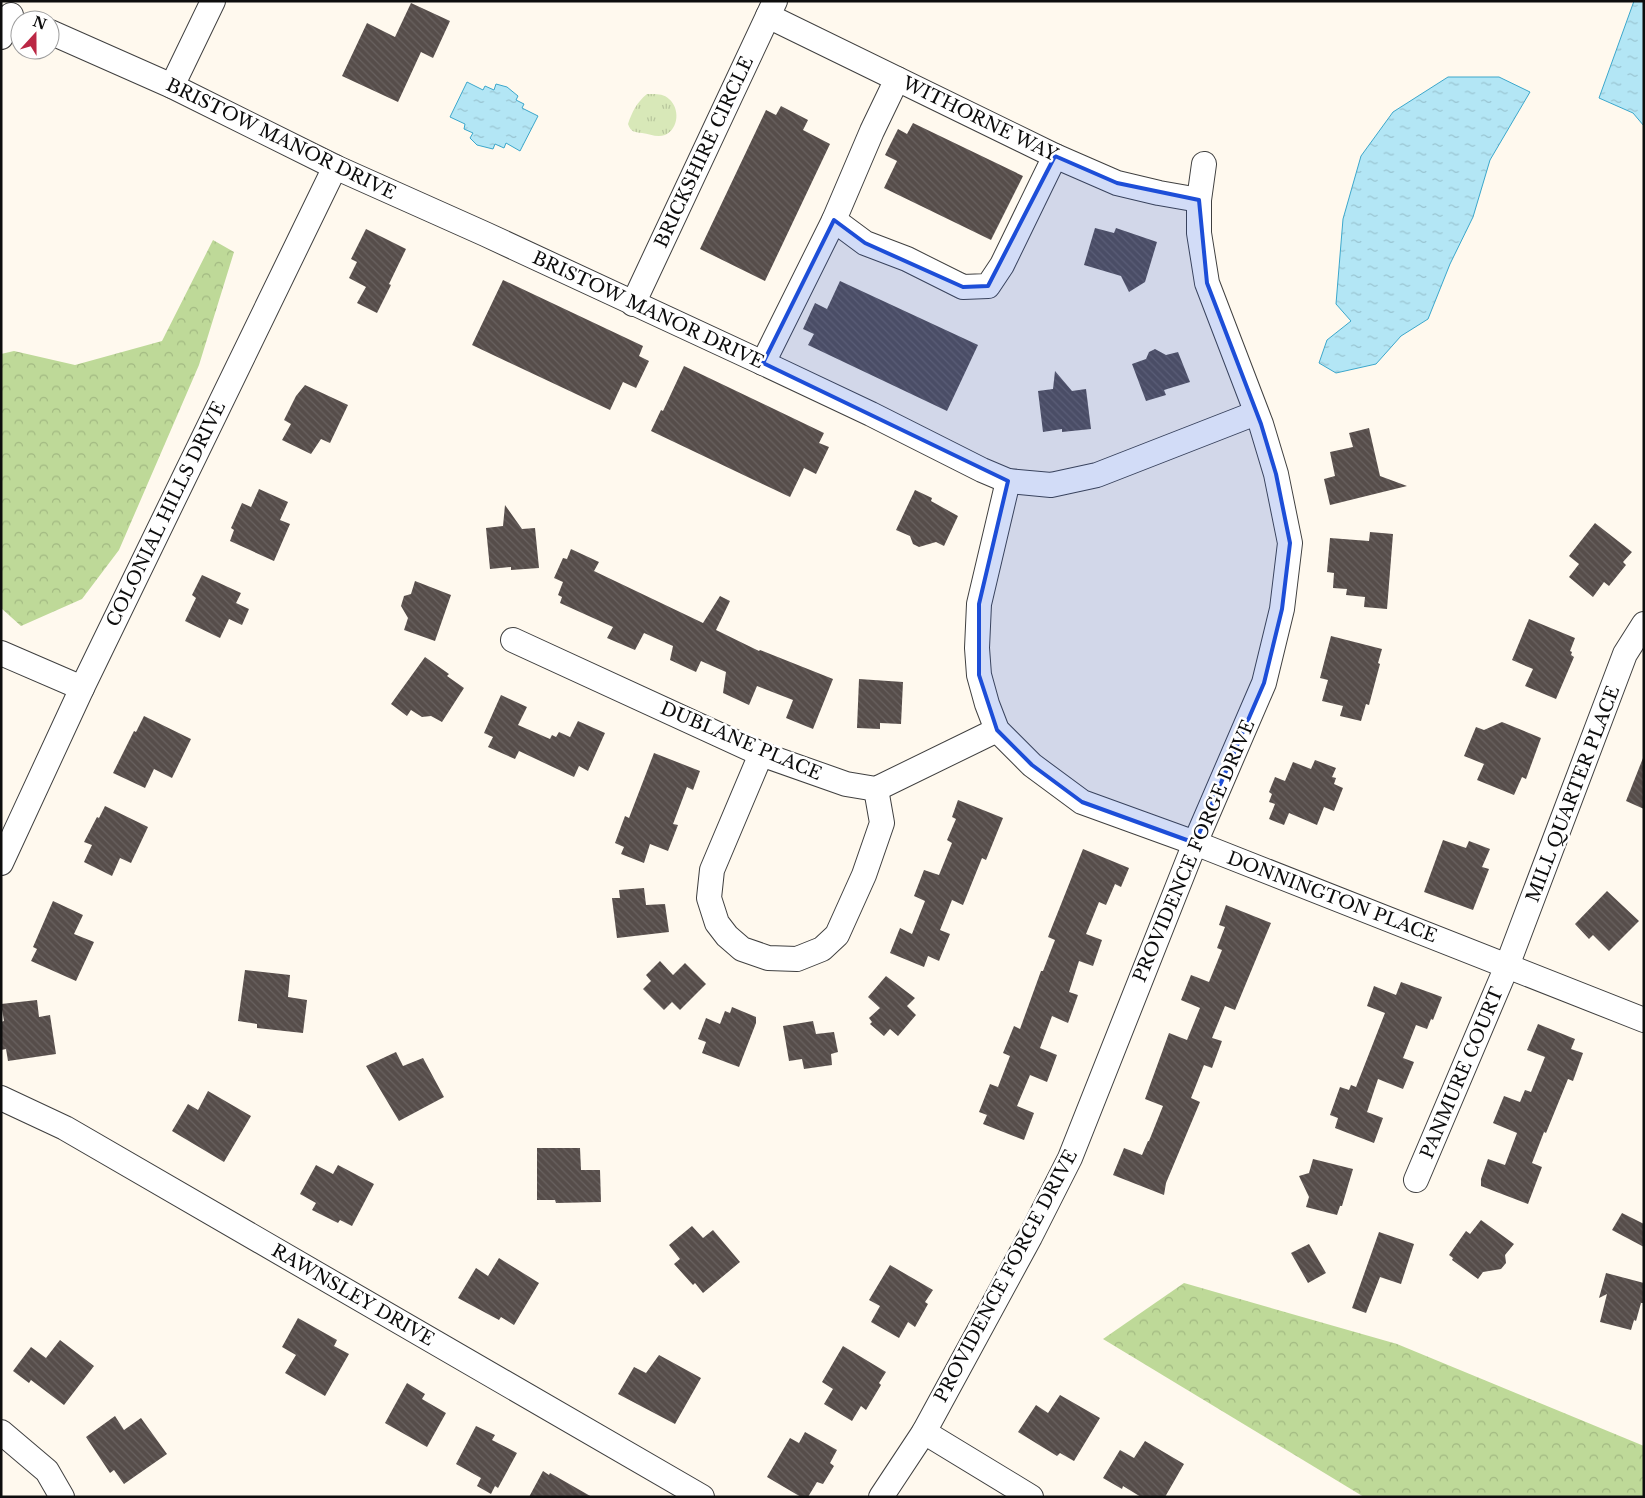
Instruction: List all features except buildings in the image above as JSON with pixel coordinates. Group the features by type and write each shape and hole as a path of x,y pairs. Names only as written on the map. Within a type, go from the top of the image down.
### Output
{"street":[{"path":"172,86 213,1"},
{"name":"WITHORNE WAY","path":"772,9 897,79 1055,156 1117,183 1199,200"},
{"name":"BRICKSHIRE CIRCLE","path":"633,304 772,9"},
{"path":"1,37 10,19"},
{"name":"BRISTOW MANOR DRIVE","path":"60,36 172,86 334,167 485,234 763,363 1008,481 1052,485 1097,475 1256,413"},
{"path":"763,363 834,220 872,131 897,79"},
{"path":"834,220 864,243 907,259 963,287 988,286 1002,265 1055,156"},
{"name":"PROVIDENCE FORGE DRIVE","path":"881,1497 924,1432 1030,1237 1070,1158 1195,844 1264,683 1282,608 1290,543 1276,474 1256,413 1207,283 1199,233 1199,200 1204,164"},
{"name":"COLONIAL HILLS DRIVE","path":"1,864 82,688 334,167"},
{"name":"DONNINGTON PLACE","path":"1008,481 979,604 978,675 997,730 1032,765 1082,802 1195,844 1644,1020"},
{"name":"MILL QUARTER PLACE","path":"1507,966 1625,654 1644,624"},
{"name":"DUBLANE PLACE","path":"513,640 761,754 846,784 876,789"},
{"path":"1,652 82,688"},
{"path":"761,754 712,870 709,898 717,923 727,936 742,948 768,958 797,959 822,949 837,935 864,875 882,823 876,789 997,730"},
{"name":"PANMURE COURT","path":"1416,1180 1507,966"},
{"name":"RAWNSLEY DRIVE","path":"1,1098 65,1128 702,1497"},
{"path":"1,1432 47,1471 62,1497"},
{"path":"924,1432 1031,1497"}],"highlighted area":[{"path":"1055,156 1117,183 1199,200 1207,283 1261,424 1276,474 1290,543 1282,609 1264,683 1195,843 1082,802 1032,765 997,730 979,675 979,604 1008,481 763,363 834,220 865,243 963,287 988,286"}],"green space":[{"path":"647,94 664,96 673,103 676,113 675,123 670,132 665,135 656,136 637,132 629,127 628,124 633,111 640,100"},
{"path":"213,240 234,252 199,365 119,550 82,599 21,626 1,608 1,354 14,351 75,365 162,341"},
{"path":"1184,1283 1397,1344 1644,1446 1644,1497 1364,1497 1103,1339"}],"water":[{"path":"1634,1 1644,1 1644,126 1633,113 1599,98"},
{"path":"1448,77 1499,77 1530,92 1490,160 1473,217 1450,264 1428,319 1401,336 1376,364 1336,373 1319,363 1327,340 1351,321 1336,304 1343,219 1361,156 1393,112"},
{"path":"467,82 483,90 485,86 494,90 496,84 507,87 518,96 516,100 524,104 522,108 538,116 520,151 506,143 504,148 495,144 493,149 477,145 470,138 473,133 464,129 465,124 450,117"}]}
